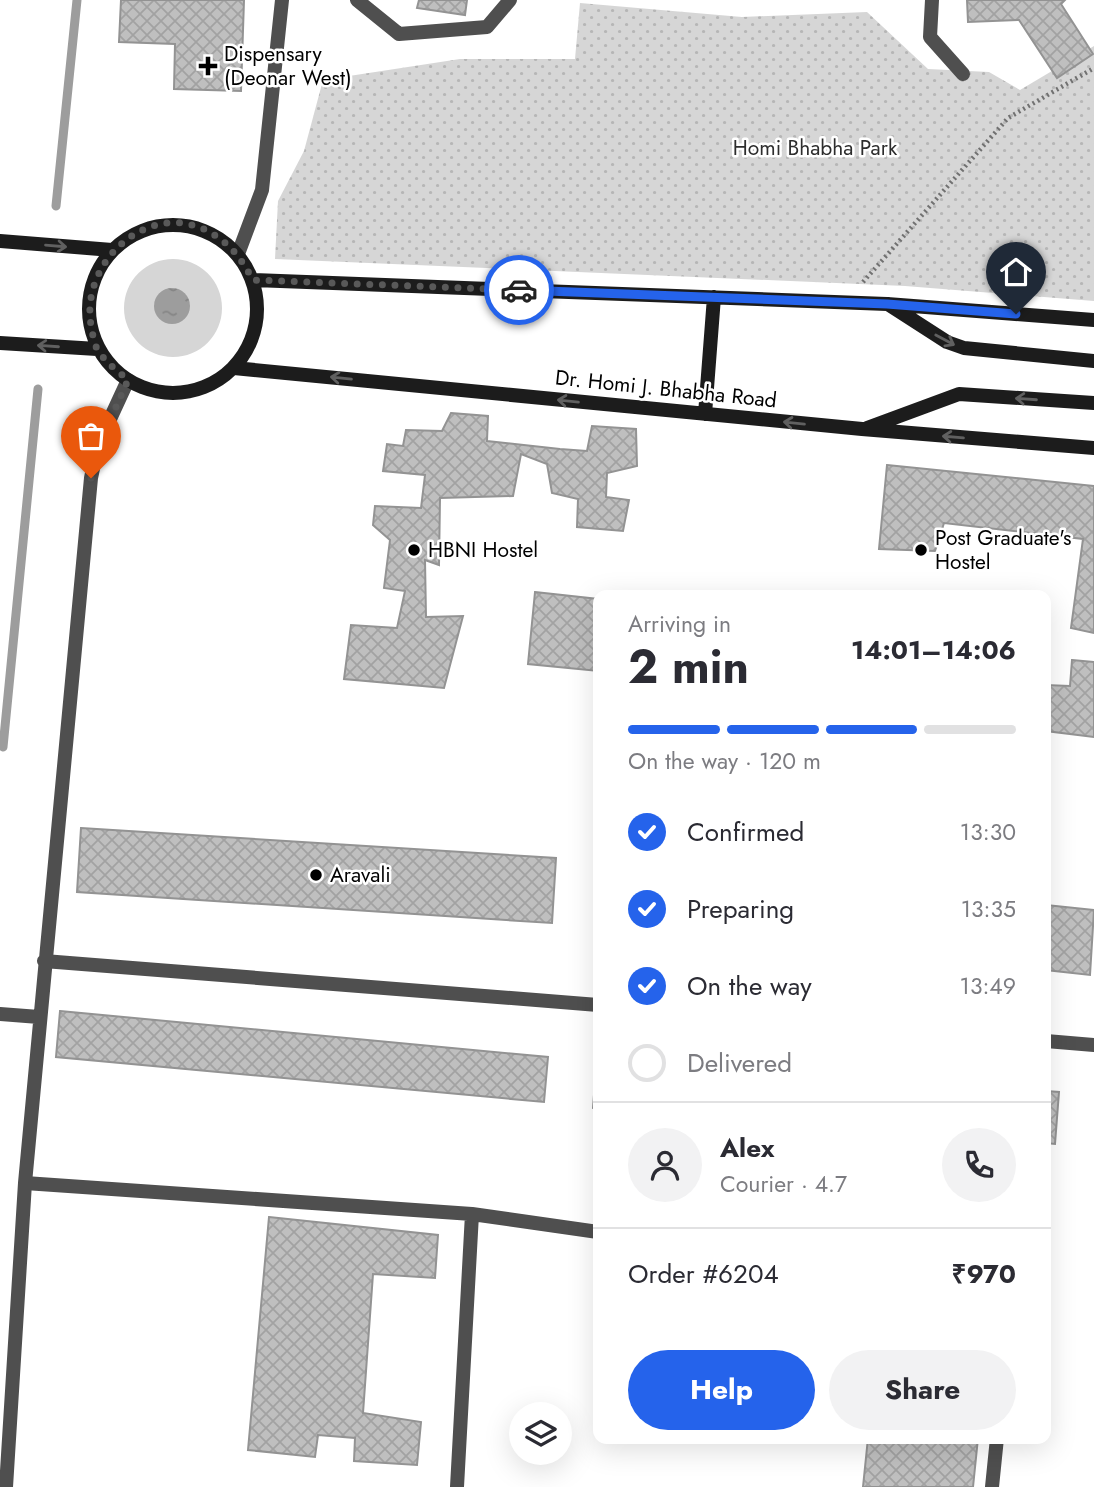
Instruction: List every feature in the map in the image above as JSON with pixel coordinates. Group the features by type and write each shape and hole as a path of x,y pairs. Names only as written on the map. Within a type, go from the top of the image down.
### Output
{"street":[{"path":"238,254 262,190 282,0"},
{"path":"357,0 399,34 487,27 510,0"},
{"path":"932,0 930,37 963,74"},
{"path":"160,225 188,225 214,234 238,254 253,280 258,311 251,342 234,368 211,385 183,393 155,391 128,380 97,349 89,318 90,293 98,270 112,250 134,233 160,225"},
{"path":"0,241 112,250"},
{"path":"253,280 845,302 1094,320"},
{"path":"705,414 714,297"},
{"path":"887,304 947,342 964,348 1094,360"},
{"path":"0,342 97,349"},
{"name":"Dr. Homi J. Bhabha Road","path":"234,368 862,429 1094,448"},
{"path":"5,1487 5,1409 44,961 91,478 99,445 128,380"},
{"path":"862,429 959,394 1094,403"},
{"path":"44,961 593,1005"},
{"path":"0,1014 39,1017"},
{"path":"1051,1041 1094,1045"},
{"path":"25,1183 472,1214 593,1231"},
{"path":"457,1487 472,1214"},
{"path":"992,1487 996,1444"}],"path":[{"path":"845,302 1008,118 1094,68"}],"green space":[{"name":"Homi Bhabha Park","path":"580,3 742,17 867,12 928,69 989,72 1020,90 1094,46 1094,301 905,286 275,259 278,201 304,151 323,80 460,59 575,59"},
{"path":"173,259 192,263 207,274 218,289 222,308 218,327 207,342 192,353 173,357 154,353 139,342 128,327 124,308 128,289 139,274 154,263"}],"water":[{"path":"172,288 185,293 190,306 185,319 172,324 159,319 154,306 159,293"}],"building":[{"name":"Dispensary (Deonar West)","path":"121,0 244,0 241,91 174,89 175,44 119,42"},
{"path":"419,0 467,0 465,15 417,8"},
{"path":"967,0 1065,0 1061,4 1093,54 1057,78 1019,20 968,22"},
{"name":"HBNI Hostel","path":"451,413 488,416 487,441 560,449 587,451 592,426 636,429 637,466 607,473 606,497 629,500 623,531 577,527 578,499 552,493 547,464 521,454 513,496 440,498 439,565 425,560 426,617 463,616 444,688 344,679 351,625 397,628 405,591 384,588 390,540 373,525 375,506 421,508 425,475 383,471 387,444 403,446 406,430 442,431"},
{"name":"Post Graduate's Hostel","path":"887,465 1094,486 1094,633 1071,628 1083,539 944,523 935,551 879,549"},
{"path":"535,592 593,598 593,670 528,664"},
{"path":"1072,660 1094,662 1094,737 1051,732 1051,685 1070,686"},
{"name":"Aravali","path":"81,828 556,858 552,923 77,892"},
{"path":"1051,906 1094,910 1090,975 1051,971"},
{"path":"60,1011 548,1057 544,1102 56,1057"},
{"path":"1051,1091 1059,1092 1055,1144 1051,1144"},
{"path":"269,1217 438,1235 435,1278 373,1274 363,1413 421,1422 417,1465 354,1461 355,1438 318,1435 315,1457 248,1450"},
{"path":"867,1444 977,1444 973,1487 863,1487"}],"waterway":[{"path":"56,206 77,0"},
{"path":"3,747 38,389"}],"way so far":[{"path":"91,478 99,445 128,380 97,349 89,318 90,293 98,270 112,250 134,233 160,225 188,225 214,234 238,254 253,280 519,290"}],"place":[{"name":"Dispensary (Deonar West)","path":"208,66"},
{"name":"HBNI Hostel","path":"414,550"},
{"name":"Post Graduate's Hostel","path":"921,550"},
{"name":"Aravali","path":"316,875"}],"route":[{"path":"519,290 887,304 1016,314"}]}
